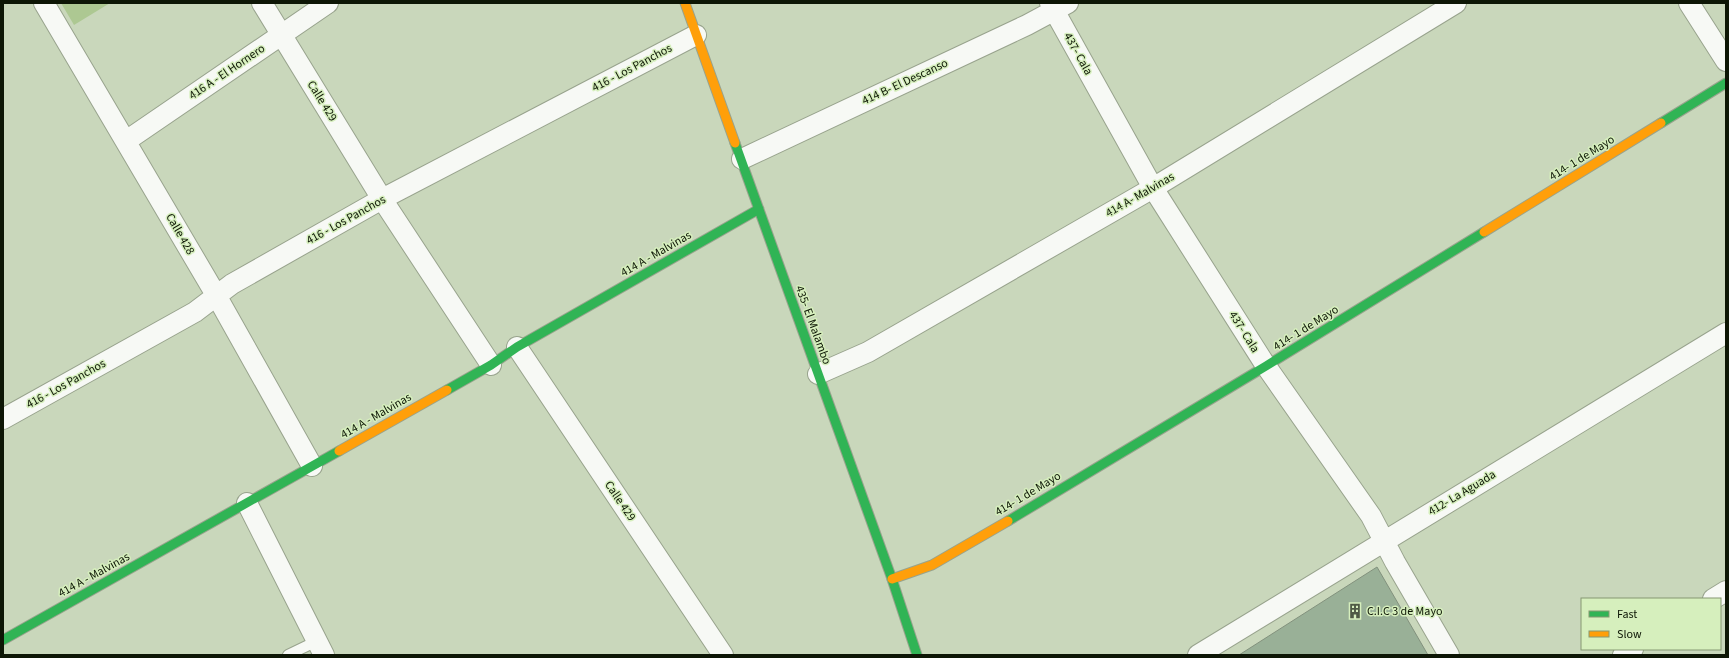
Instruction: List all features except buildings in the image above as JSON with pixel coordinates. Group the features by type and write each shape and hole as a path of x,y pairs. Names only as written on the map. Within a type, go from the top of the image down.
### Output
{"street":[{"name":"Calle 428","path":"44,3 216,295 312,466"},
{"name":"Calle 429","path":"262,3 382,199 491,365"},
{"name":"416 A - El Hornero","path":"126,141 328,3"},
{"name":"435- El Malambo","path":"685,3 892,579 917,655"},
{"name":"414 A- Malvinas","path":"818,374 868,352 1153,188 1456,3"},
{"path":"1689,3 1726,61"},
{"name":"437- Cala","path":"1057,6 1153,188 1266,366 1371,516 1449,655"},
{"name":"414 B- El Descanso","path":"742,159 1057,6"},
{"name":"416 - Los Panchos","path":"3,419 195,312 232,284 382,199 696,35"},
{"name":"414- 1 de Mayo","path":"892,579 932,565 956,552 1266,366 1726,84"},
{"name":"414 A - Malvinas","path":"3,640 491,365 517,347 759,209"},
{"name":"412- La Aguada","path":"1198,655 1384,540 1726,333"},
{"name":"Calle 429","path":"517,347 724,655"},
{"path":"247,503 321,648"},
{"path":"1715,598 1726,591"}],"lane":[{"path":"288,655 321,648"}],"green space":[{"path":"61,3 110,3 74,25"}],"traffic: fast":[{"path":"1661,123 1726,83"},
{"path":"735,143 892,579 917,655"},
{"path":"447,390 491,365 517,347 759,209"},
{"path":"1008,521 1266,366 1484,232"},
{"path":"3,640 339,451"}],"traffic: slow":[{"path":"685,3 735,143"},
{"path":"1484,232 1661,123"},
{"path":"339,451 447,390"},
{"path":"892,579 932,565 1008,521"}],"place":[{"name":"C.I.C 3 de Mayo","path":"1355,611"}]}
